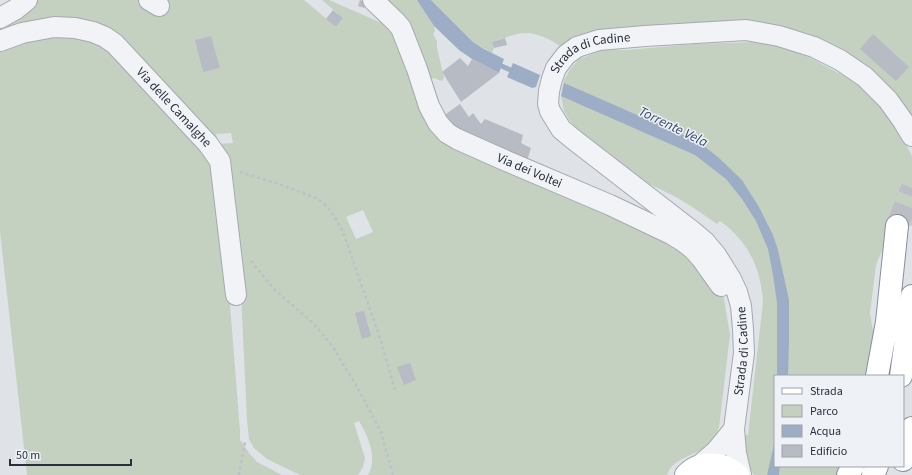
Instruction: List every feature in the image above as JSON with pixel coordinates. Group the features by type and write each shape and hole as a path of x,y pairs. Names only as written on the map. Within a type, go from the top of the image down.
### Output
{"main road":[{"path":"877,375 887,322 897,226"},
{"path":"901,375 912,296"},
{"path":"904,456 912,428"},
{"path":"690,472 704,465 713,464 724,466 740,475"}],"street":[{"path":"0,18 16,9 27,0"},
{"name":"Via dei Voltei","path":"373,0 401,28 417,69 429,106 438,122 447,133 457,139 610,205 672,234 693,249 723,288 737,292"},
{"name":"Via delle Camalghe","path":"0,41 22,33 54,28 75,28 93,32 104,37 115,44 208,144 220,161 236,295"},
{"name":"Strada di Cadine","path":"740,475 734,429 744,353 741,306 737,292 731,279 706,242 561,129 550,111 548,104 550,85 556,68 566,55 577,47 599,40 746,30 779,36 814,47 840,60 865,77 888,100 912,136"},
{"path":"690,472 716,451 734,429"}],"path":[{"path":"220,161 241,172 280,184 316,198 327,206 344,232 380,338 395,390"},
{"path":"247,257 275,290 314,324 333,347 356,385 381,432 393,475"},
{"path":"239,475 245,442"}],"green space":[{"path":"33,0 304,0 336,27 343,18 322,0 329,0 393,28 425,107 675,240 719,288 724,299 730,335 719,427 714,439 705,448 683,458 673,465 667,475 368,475 372,462 371,447 366,433 359,421 354,423 365,458 363,467 358,475 300,475 267,459 254,448 249,439 241,294 225,156 109,33 0,37 0,23","holes":["231,133 233,143 219,144 216,134","363,210 373,232 356,239 346,217"]},
{"path":"381,0 417,0 419,2 434,26 435,31 433,34 437,41 437,48 444,78 442,81 434,78 426,81"},
{"path":"431,0 912,0 912,119 848,54 809,34 787,28 732,22 644,26 588,32 578,35 560,46 551,40 540,36 522,33 492,42 494,48 492,53 473,42"},
{"path":"55,32 107,45 208,151 228,279 240,440 257,462 282,475 27,475 0,231 0,48"},
{"path":"756,42 775,45 813,59 846,77 862,88 879,104 900,133 912,156 912,226 886,226 885,243 876,265 870,313 874,337 867,375 774,375 774,467 845,467 842,475 754,475 749,468 742,435 748,435 763,302 759,278 751,256 738,237 720,221 717,224 674,196 647,183 578,130 569,120 564,111 561,96 564,80 571,68 579,59 603,50 627,50 695,44"}],"water":[{"path":"417,0 431,0 473,42 504,59 499,73 472,59 459,50 434,26"},
{"path":"513,63 540,75 536,87 532,88 507,77"},
{"path":"564,83 699,142 719,158 742,180 759,207 773,235 778,250 789,300 788,375 777,375 777,303 768,249 756,221 742,199 726,179 695,155 561,96"},
{"path":"774,444 774,467 780,467 779,475 767,475"}],"building":[{"path":"360,0 366,2 364,8 358,6"},
{"path":"333,10 343,18 336,27 326,19"},
{"path":"873,34 909,67 896,81 860,49"},
{"path":"211,36 220,68 203,72 195,40"},
{"path":"505,38 507,45 494,48 492,42"},
{"path":"460,58 468,66 472,59 499,73 461,102 442,72"},
{"path":"460,104 469,117 473,113 481,124 485,119 523,135 521,143 531,148 526,164 455,131 443,116"},
{"path":"364,311 371,336 362,339 355,313"},
{"path":"410,363 416,380 404,385 397,367"}],"waterway":[{"name":"Torrente Vela","path":"497,64 515,72"}],"tunnel":[{"path":"897,226 912,188"}]}
